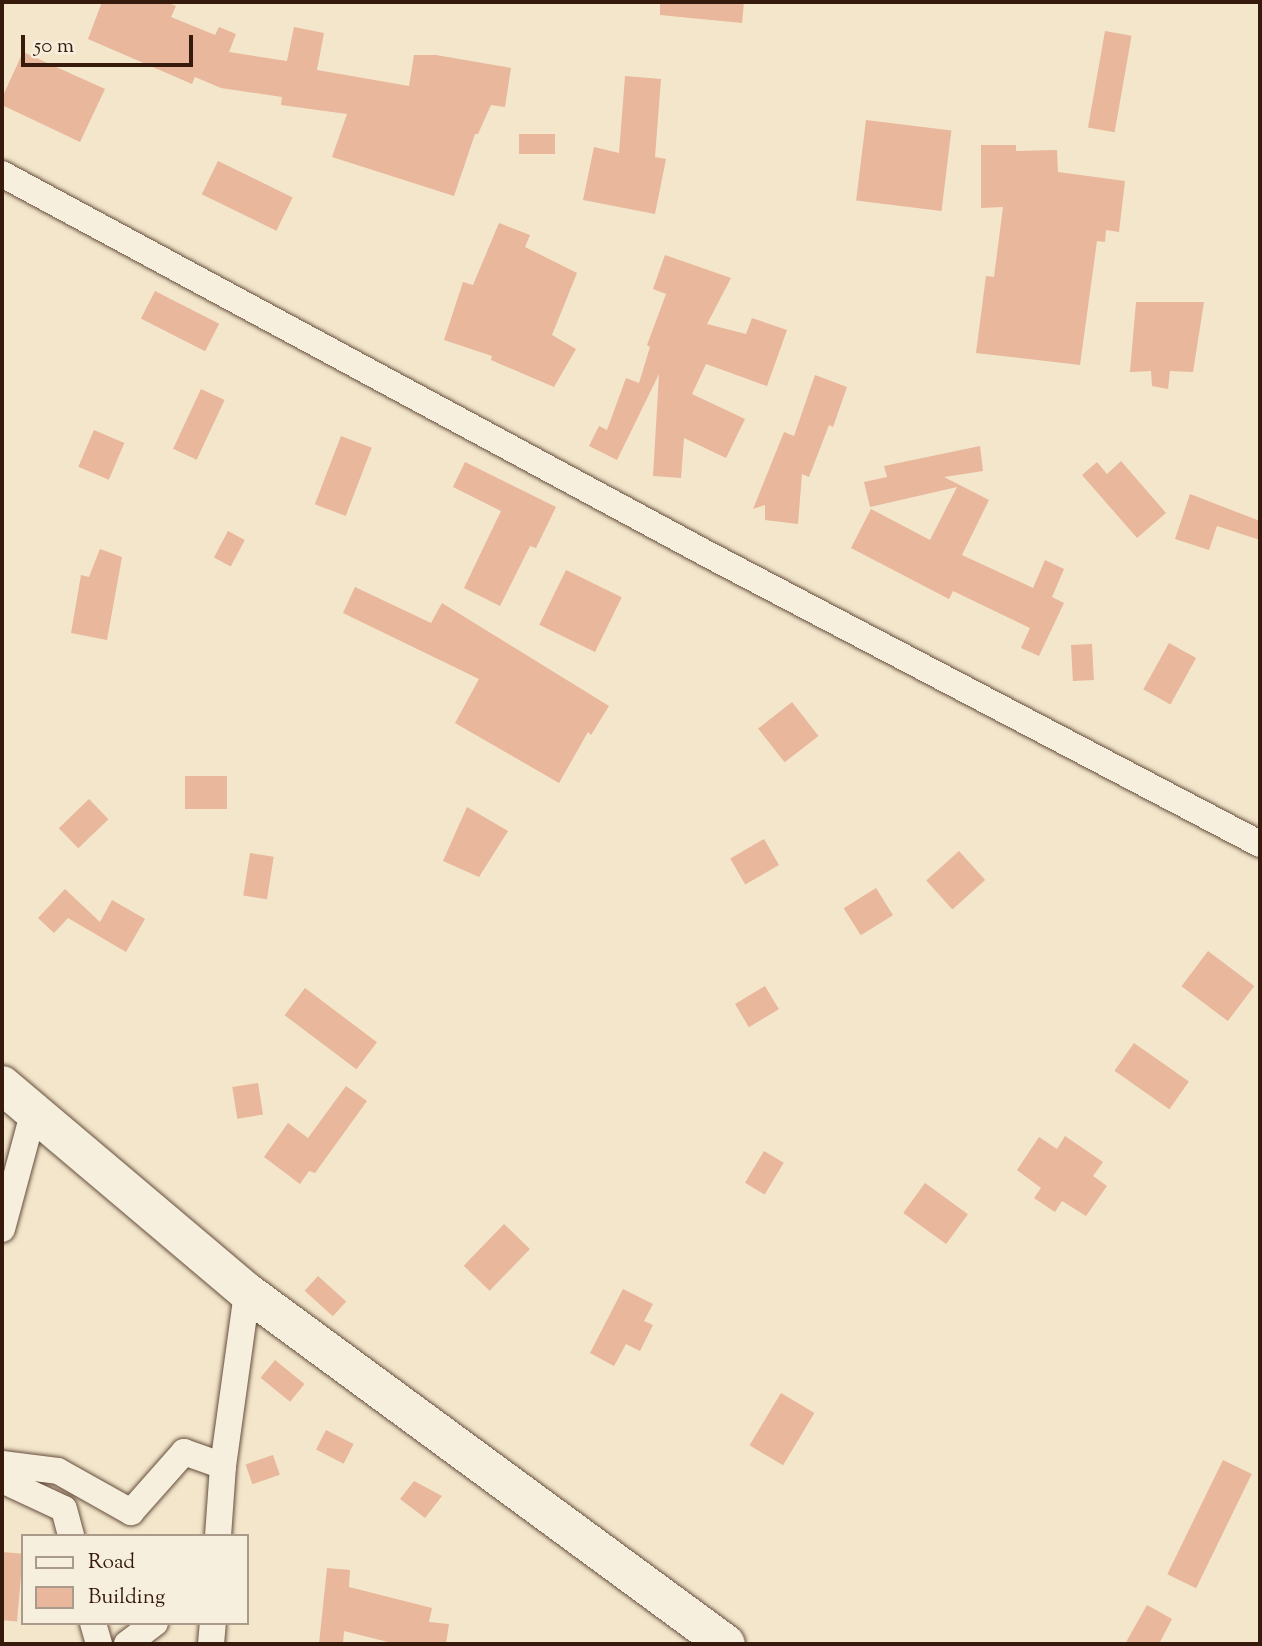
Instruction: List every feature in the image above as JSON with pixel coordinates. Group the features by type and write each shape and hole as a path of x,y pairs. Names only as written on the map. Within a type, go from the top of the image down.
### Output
{"street":[{"path":"2,174 709,555 1260,844"},
{"path":"2,1085 247,1292 726,1644"},
{"path":"2,1229 34,1110"},
{"path":"218,1534 223,1466 247,1292"},
{"path":"2,1464 58,1471 131,1512 184,1452 223,1466"},
{"path":"2,1480 64,1508 70,1534"},
{"path":"94,1625 99,1644"},
{"path":"127,1644 152,1625"},
{"path":"211,1644 213,1625"}],"building":[{"path":"102,2 166,2 176,6 171,17 215,35 219,27 236,34 229,52 287,61 294,27 324,33 317,70 409,86 414,55 436,55 511,68 505,107 491,105 478,134 475,134 454,196 332,157 347,114 281,105 282,97 221,88 195,77 192,84 88,39"},
{"path":"660,2 744,2 742,23 660,15"},
{"path":"1105,31 1132,36 1115,132 1088,128"},
{"path":"23,52 105,89 80,142 2,105 2,98"},
{"path":"625,76 661,79 655,157 666,159 655,214 583,200 594,147 619,153"},
{"path":"866,120 951,130 941,211 856,200"},
{"path":"519,134 555,134 555,154 519,154"},
{"path":"981,145 1016,145 1016,151 1057,150 1058,172 1125,181 1119,232 1106,230 1105,242 1097,241 1080,365 976,353 986,276 994,277 1003,207 981,208"},
{"path":"218,161 293,197 276,231 202,194"},
{"path":"499,223 530,235 525,247 577,273 552,335 576,349 554,387 491,360 492,356 444,340 463,282 473,285"},
{"path":"665,255 731,278 707,324 746,334 752,318 787,330 767,386 706,364 692,394 745,419 726,458 684,438 681,478 653,476 659,374 617,460 589,446 599,426 607,430 626,378 639,383 650,347 647,345 666,294 653,289"},
{"path":"155,291 219,324 205,351 141,319"},
{"path":"1136,302 1204,302 1193,372 1170,371 1168,389 1152,386 1151,371 1130,372"},
{"path":"815,375 847,387 833,427 829,425 809,477 802,474 798,524 765,520 765,505 753,509 784,432 794,436"},
{"path":"201,389 225,400 197,460 173,449"},
{"path":"94,430 124,443 109,480 78,467"},
{"path":"341,436 372,448 346,516 315,504"},
{"path":"980,446 983,471 944,477 989,500 962,555 1033,588 1045,560 1064,569 1052,597 1064,603 1039,656 1021,648 1030,628 953,591 949,599 851,548 871,509 930,540 957,487 870,507 864,482 887,477 884,466"},
{"path":"1121,461 1166,513 1137,538 1082,475 1097,462 1107,474"},
{"path":"465,462 556,507 536,548 530,546 500,606 464,588 501,511 453,487"},
{"path":"1190,494 1260,521 1260,540 1217,526 1209,550 1175,539"},
{"path":"228,531 245,540 231,566 214,557"},
{"path":"100,549 122,557 107,640 71,633 81,575 89,577"},
{"path":"566,570 622,597 595,652 539,625"},
{"path":"355,587 431,623 442,603 609,706 591,735 588,732 559,783 455,723 479,679 343,613"},
{"path":"1169,643 1196,658 1170,704 1143,689"},
{"path":"1092,644 1094,680 1073,681 1071,645"},
{"path":"792,702 818,736 785,762 758,728"},
{"path":"185,776 227,776 227,809 185,809"},
{"path":"89,799 108,819 78,848 59,828"},
{"path":"467,807 508,831 479,877 443,861"},
{"path":"764,839 779,865 745,884 730,858"},
{"path":"959,851 985,880 952,909 926,880"},
{"path":"250,853 274,857 267,899 243,895"},
{"path":"876,888 893,915 861,935 844,908"},
{"path":"65,889 100,922 112,900 145,919 126,952 68,918 54,933 38,918"},
{"path":"1208,951 1254,986 1228,1021 1182,986"},
{"path":"765,986 779,1009 749,1027 735,1004"},
{"path":"305,988 377,1042 356,1069 285,1015"},
{"path":"1134,1043 1189,1081 1169,1109 1114,1071"},
{"path":"258,1083 263,1115 237,1119 232,1087"},
{"path":"346,1086 367,1101 315,1173 309,1171 300,1184 264,1157 288,1123 308,1138"},
{"path":"1065,1136 1103,1162 1093,1176 1107,1186 1086,1216 1062,1201 1055,1212 1034,1198 1041,1188 1017,1170 1039,1137 1057,1149"},
{"path":"764,1151 784,1163 765,1195 745,1183"},
{"path":"925,1183 968,1214 946,1244 903,1213"},
{"path":"504,1224 530,1249 490,1291 464,1266"},
{"path":"318,1276 346,1301 333,1316 305,1291"},
{"path":"623,1289 653,1304 644,1321 653,1325 640,1351 626,1344 614,1366 590,1353"},
{"path":"275,1360 305,1384 290,1402 261,1378"},
{"path":"781,1393 814,1413 783,1465 750,1445"},
{"path":"326,1430 354,1444 344,1464 316,1450"},
{"path":"273,1455 280,1475 252,1484 246,1464"},
{"path":"1223,1460 1252,1474 1196,1588 1167,1574"},
{"path":"414,1481 442,1496 425,1518 400,1499"},
{"path":"2,1552 21,1554 17,1622 2,1620"},
{"path":"327,1568 350,1570 349,1587 432,1608 429,1622 449,1624 446,1644 396,1644 344,1631 343,1644 319,1644"},
{"path":"1147,1605 1172,1619 1159,1644 1125,1644"}]}
